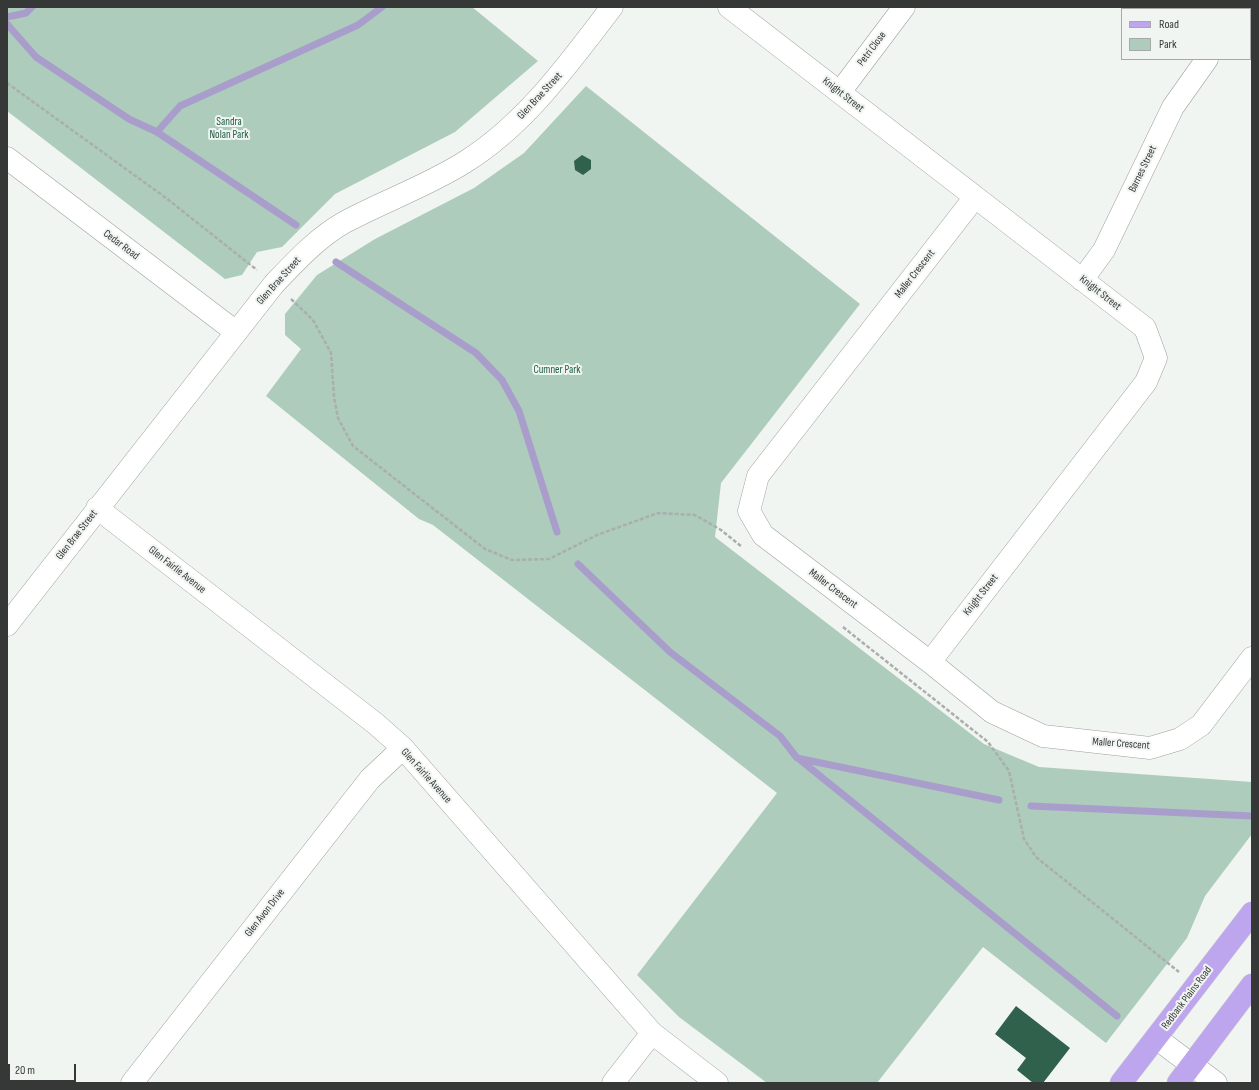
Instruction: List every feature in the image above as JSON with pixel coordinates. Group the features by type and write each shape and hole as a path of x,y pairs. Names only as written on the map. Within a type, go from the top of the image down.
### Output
{"main road":[{"name":"Redbank Plains Road","path":"1121,1083 1252,913"},
{"path":"1178,1083 1252,985"}],"street":[{"name":"Glen Brae Street","path":"7,626 274,284 310,248 344,223 465,162 504,133 554,83 612,7"},
{"name":"Knight Street","path":"729,7 1145,328 1156,358 1146,382 930,662"},
{"name":"Petri Close","path":"840,92 904,7"},
{"name":"Barnes Street","path":"1082,280 1104,250 1173,107 1206,60"},
{"name":"Cedar Road","path":"7,158 236,332"},
{"name":"Maller Crescent","path":"975,197 758,476 749,511 763,535 930,662 992,712 1042,736 1150,748 1180,739 1201,724 1252,658"},
{"name":"Glen Fairlie Avenue","path":"98,508 376,724 403,748 612,990 652,1033 717,1083"},
{"name":"Glen Avon Drive","path":"132,1083 370,779 403,748"},
{"path":"613,1083 652,1033"},
{"path":"1156,1038 1216,1083"}],"path":[{"path":"7,83 166,198 274,284 312,320 331,353 334,397 338,418 353,446 485,549 512,560 549,559 597,535 658,514 695,515 721,530 746,550"},
{"path":"839,624 988,742 1009,772 1024,839 1036,857 1174,968"}],"green space":[{"name":"Sandra Nolan Park","path":"7,7 472,7 538,61 455,132 335,194 282,247 257,252 242,275 225,279 7,111"},
{"name":"Cumner Park","path":"586,86 860,304 721,483 715,537 984,744 1039,767 1252,782 1252,834 1205,896 1187,938 1106,1043 983,947 877,1083 767,1083 679,1017 637,975 777,793 433,525 419,519 266,396 301,349 285,335 285,314 317,275 375,239 474,188 524,153"}],"building":[{"path":"582,155 591,160 591,169 583,175 575,170 574,161"},
{"path":"1016,1006 1070,1048 1043,1083 1033,1083 1017,1070 1026,1058 995,1034"}],"waterway":[{"path":"7,17 26,13 32,7"},
{"path":"157,132 180,106 358,25 382,7"},
{"path":"7,24 36,57 129,119 157,132 296,225"},
{"path":"336,262 476,353 502,380 519,411 557,532"},
{"path":"578,564 670,652 780,736 797,758 999,800"},
{"path":"799,759 1117,1016"},
{"path":"1031,806 1252,816"}]}
